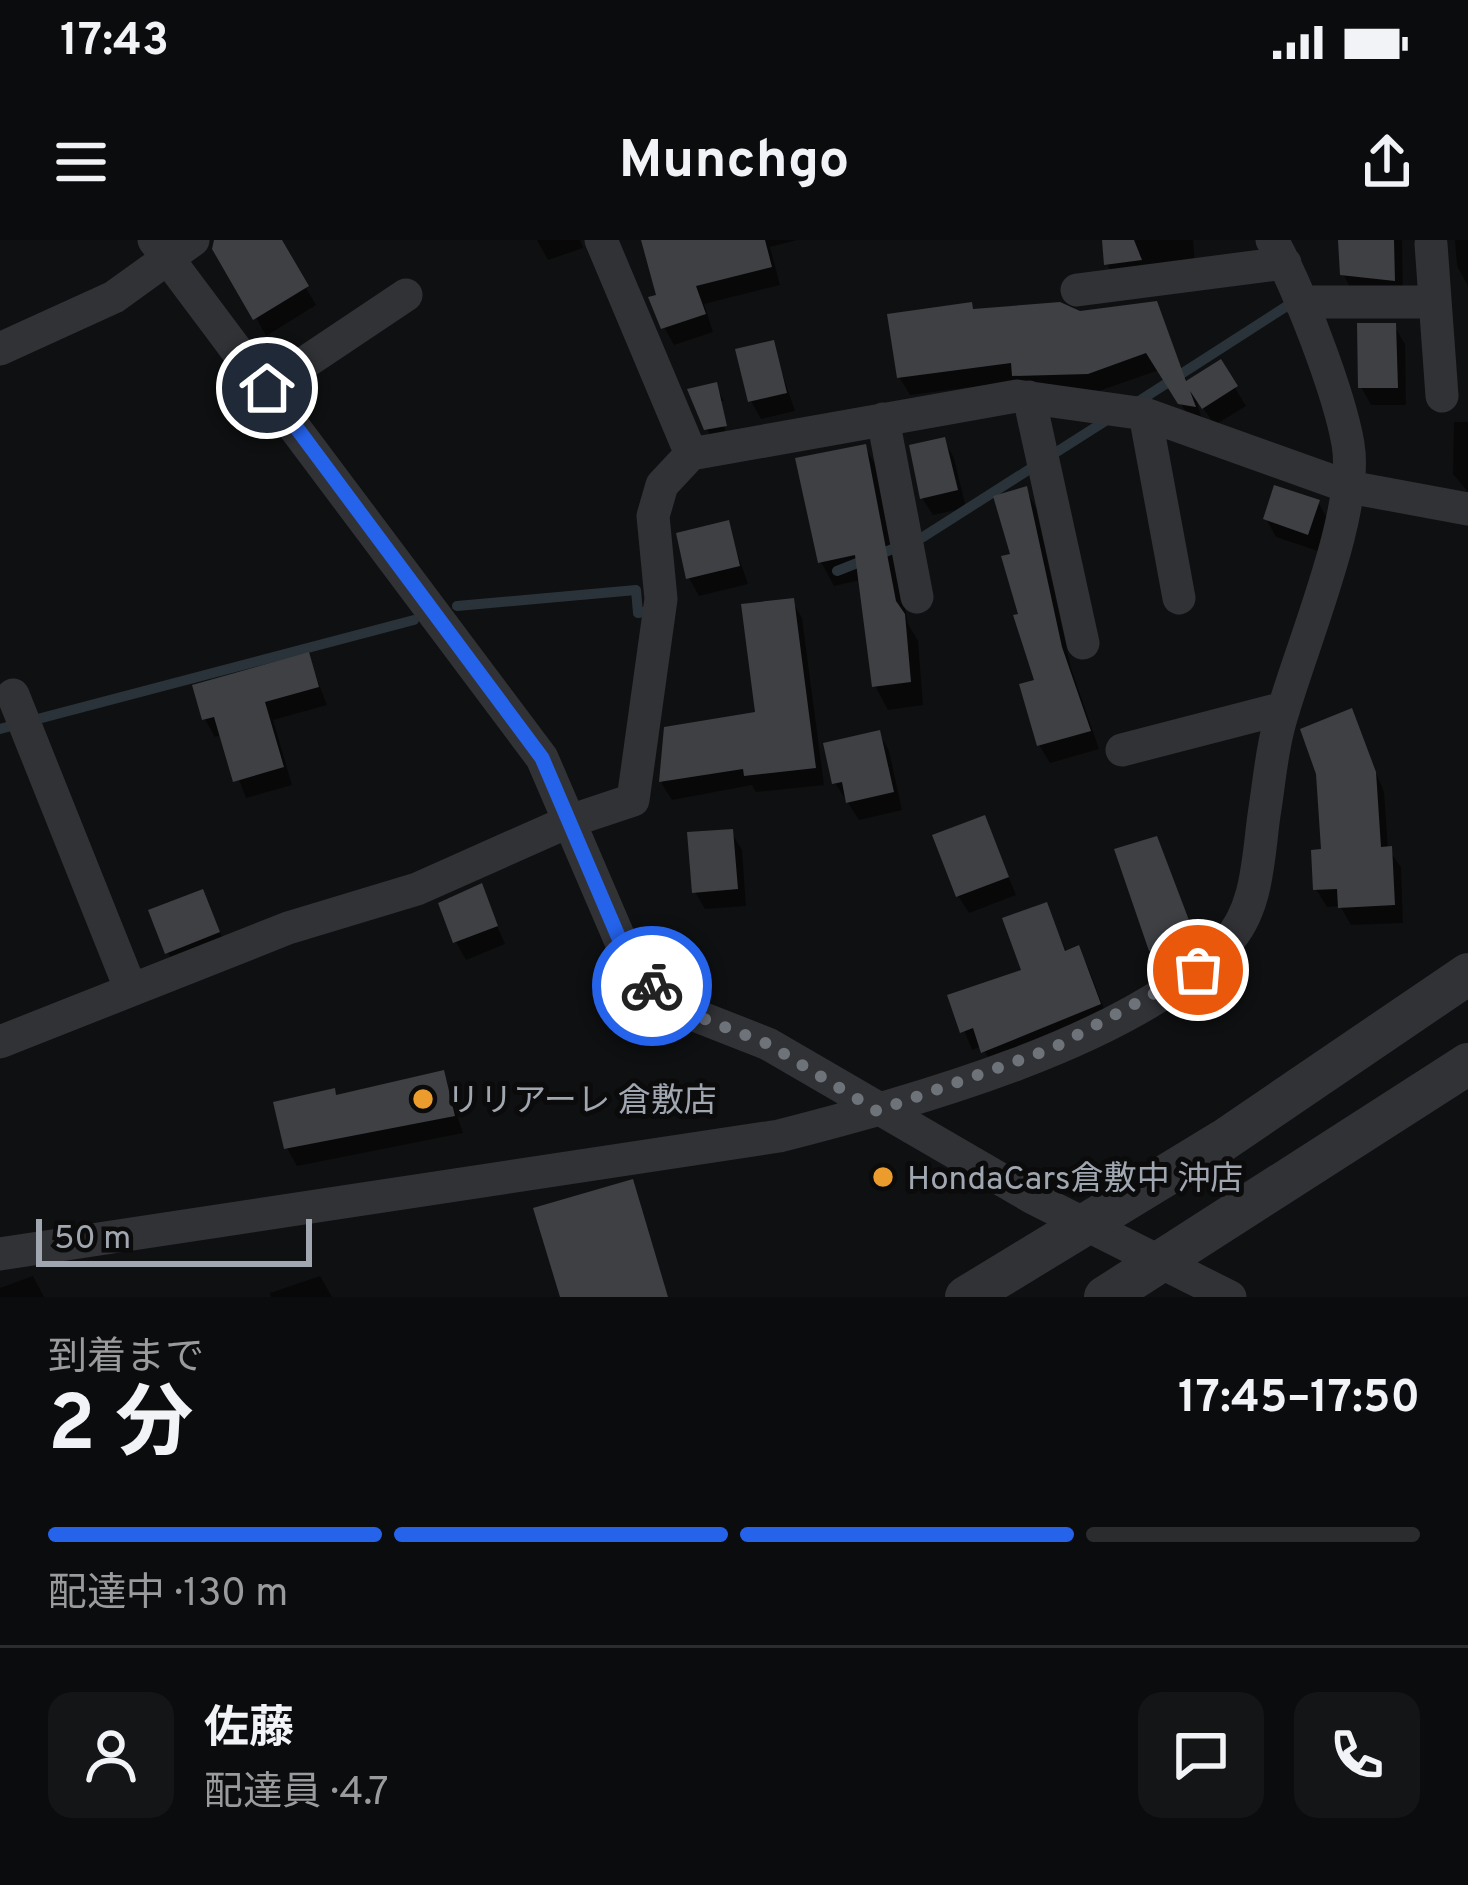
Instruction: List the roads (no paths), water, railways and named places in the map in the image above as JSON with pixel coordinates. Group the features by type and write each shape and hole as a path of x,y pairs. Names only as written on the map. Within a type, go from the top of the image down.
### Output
{"street":[{"path":"601,240 691,454"},
{"path":"1431,244 1442,396"},
{"path":"0,349 114,297 172,246 267,388 542,758 624,950 666,1004 768,1044 877,1111 1088,1227 1230,1297"},
{"path":"0,1254 779,1136 877,1111 1053,1048 1198,970 1230,940 1250,906 1284,708 1349,487 1348,444 1278,252 1077,290"},
{"path":"267,388 406,295"},
{"path":"1300,302 1435,302"},
{"path":"0,1042 288,928 417,889 570,821 633,800 662,599 653,516 662,485 691,454 1030,397 1131,411 1349,487 1468,509"},
{"path":"1030,397 1083,644"},
{"path":"1131,411 1179,598"},
{"path":"884,419 917,597"},
{"path":"1122,750 1284,708"},
{"path":"21,714 131,990"},
{"path":"966,1297 1088,1227 1468,974"},
{"path":"1105,1297 1468,1064"}],"waterway":[{"path":"1136,403 1290,304"},
{"path":"837,571 923,537 1110,418"},
{"path":"457,606 636,590 638,613 644,612"},
{"path":"0,729 414,620"}],"place":[{"name":"リリアーレ 倉敷店","path":"423,1099"},
{"name":"HondaCars倉敷中 沖店","path":"883,1177"}]}
